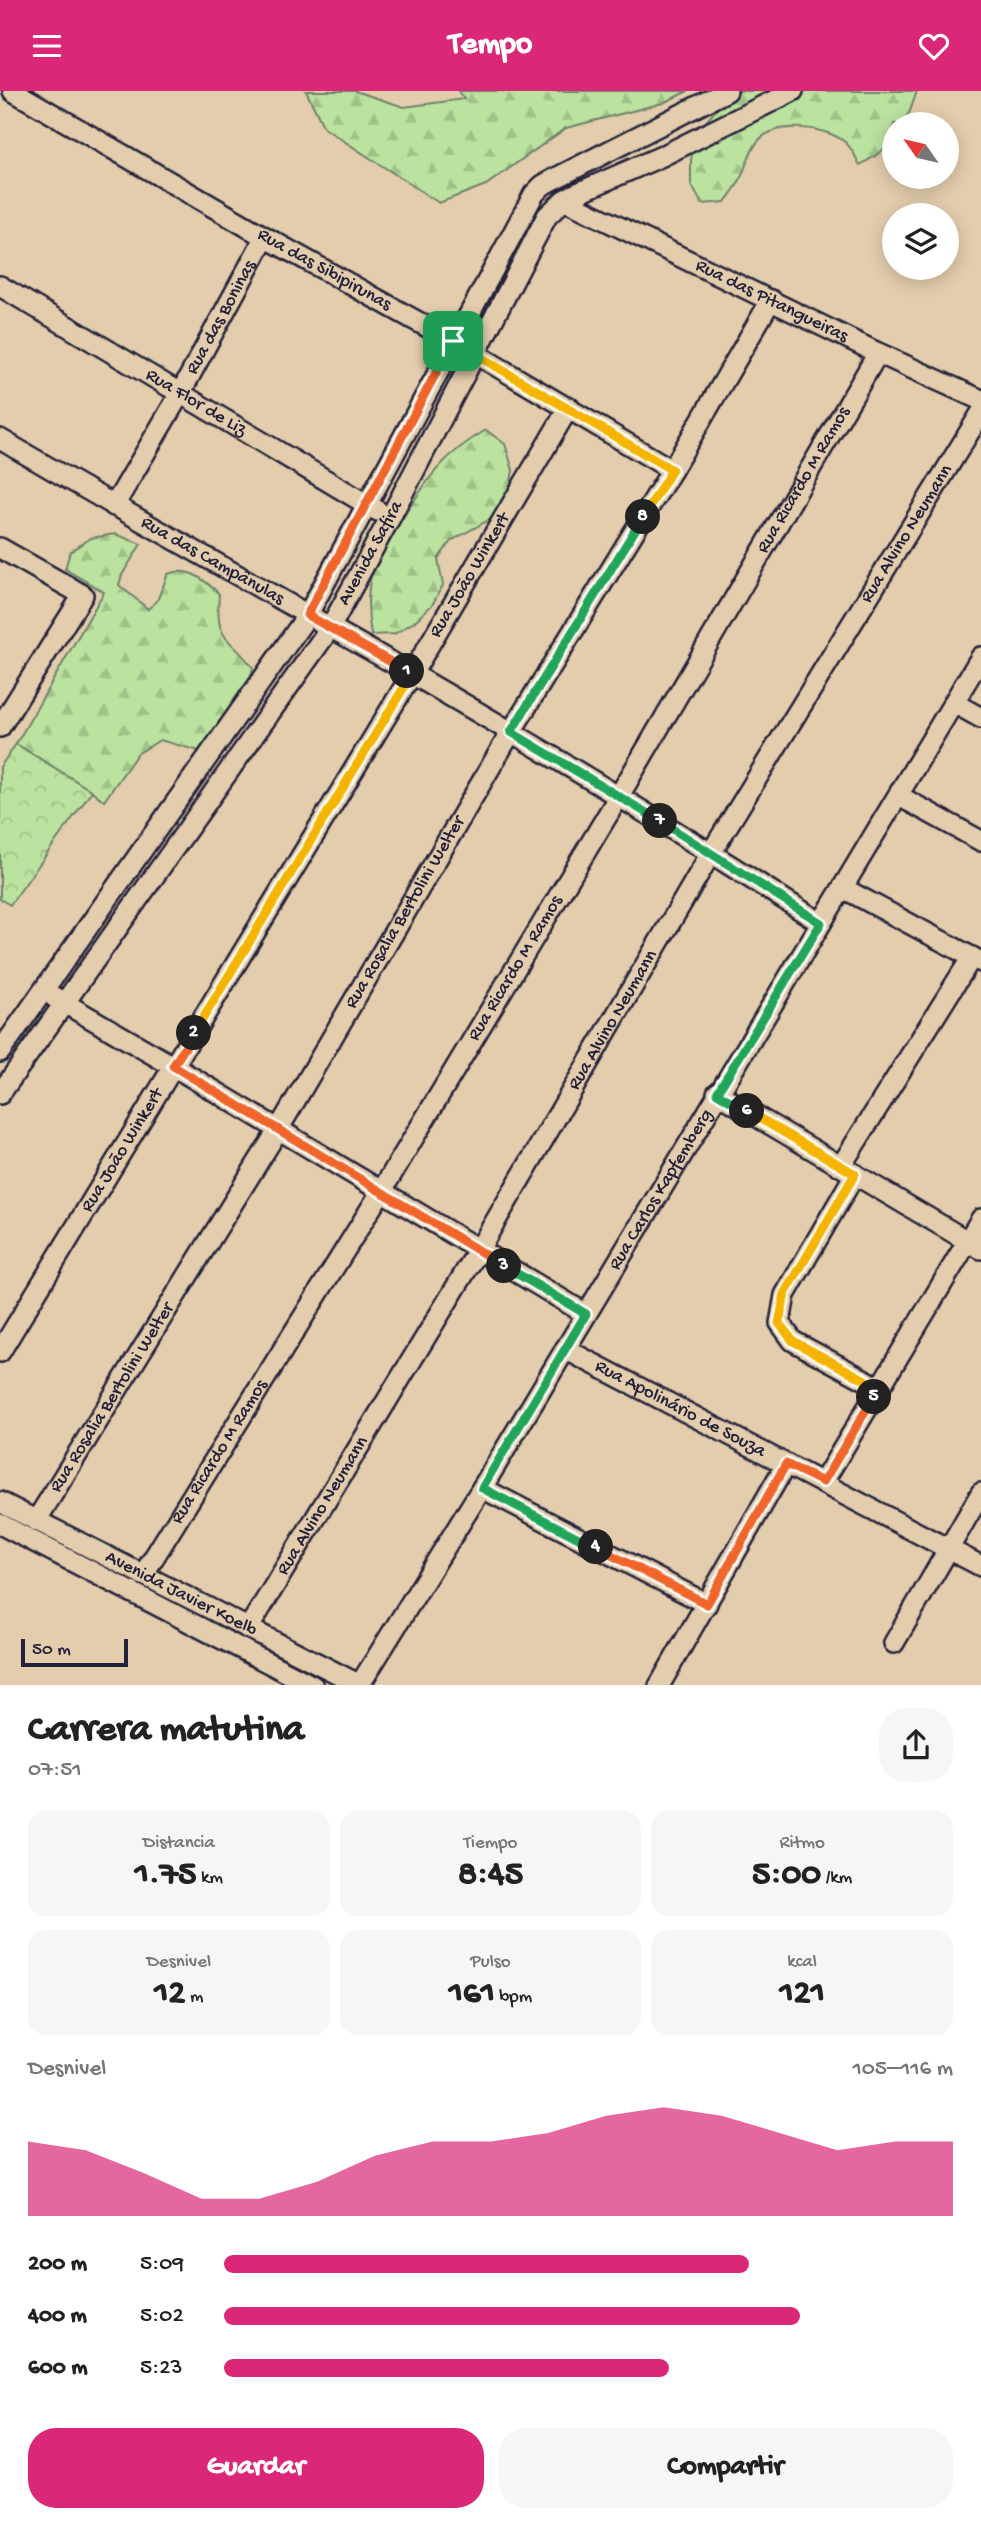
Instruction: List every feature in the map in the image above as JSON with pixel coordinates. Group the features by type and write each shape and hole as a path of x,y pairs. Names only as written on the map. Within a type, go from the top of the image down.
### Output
{"street":[{"name":"Rua das Sibipirunas","path":"13,91 265,237 569,407 672,470"},
{"name":"Avenida Safira","path":"0,1052 307,615 526,206 543,185 727,91"},
{"name":"Avenida Safira","path":"0,1094 330,628 547,216 564,200 662,156 793,91"},
{"name":"Rua das Pitangueiras","path":"564,200 878,353 981,400"},
{"name":"Rua das Boninas","path":"114,506 181,392 265,237"},
{"name":"Rua Flor de Liz","path":"0,286 390,518"},
{"name":"Rua Rosalia Bertolini Welter","path":"36,1521 278,1129 511,732 672,470 771,300"},
{"name":"Rua Ricardo M Ramos","path":"143,1575 381,1192 619,796 878,353"},
{"name":"Rua João Winkert","path":"0,1352 412,674 569,407"},
{"name":"Rua Alvino Neumann","path":"248,1629 478,1251 711,853 981,413"},
{"name":"Rua das Campânulas","path":"0,439 511,732 619,796 821,923"},
{"path":"0,548 83,595 0,727"},
{"name":"Rua Carlos Kapfemberg","path":"360,1685 482,1488 981,657"},
{"path":"954,703 981,718"},
{"path":"899,796 981,841"},
{"path":"843,888 976,960 848,1170 785,1294 779,1323 793,1341 880,1388"},
{"path":"44,992 173,1066 586,1314"},
{"path":"717,1093 974,1245"},
{"path":"823,1482 880,1388 974,1245 981,1219"},
{"name":"Rua Apolinário de Souza","path":"565,1349 981,1566"},
{"path":"659,1685 786,1464"},
{"path":"482,1488 707,1604"},
{"path":"894,1643 981,1493"},
{"name":"Avenida Javier Koelb","path":"0,1502 360,1685"},
{"name":"Avenida Javier Koelb","path":"0,1524 313,1685"}],"green space":[{"path":"306,91 355,91 404,107 464,99 459,91 688,91 663,103 566,128 486,185 439,203 324,128"},
{"path":"732,91 917,91 909,112 882,112 882,150 860,165 845,142 826,133 790,128 767,134 756,144 740,180 725,202 702,204 691,184 691,159 698,131"},
{"path":"486,430 505,444 513,470 509,494 494,517 451,541 438,559 443,585 432,605 414,622 394,634 371,635 369,588 378,556 436,471 457,450"},
{"path":"115,534 141,544 119,585 148,609 157,601 168,574 190,573 202,579 219,594 219,621 225,637 253,668 247,692 217,733 199,751 160,740 137,754 104,801 16,744 104,592 65,569 70,552 91,538"},
{"path":"16,744 92,791 10,905 0,899 0,767"}],"route":[{"path":"453,341 672,470 511,732 619,796 821,923 717,1093 855,1174 785,1294 779,1323 793,1341 880,1388 823,1482 786,1464 707,1604 482,1488 586,1314 173,1066 412,674 307,615 453,341"}]}
